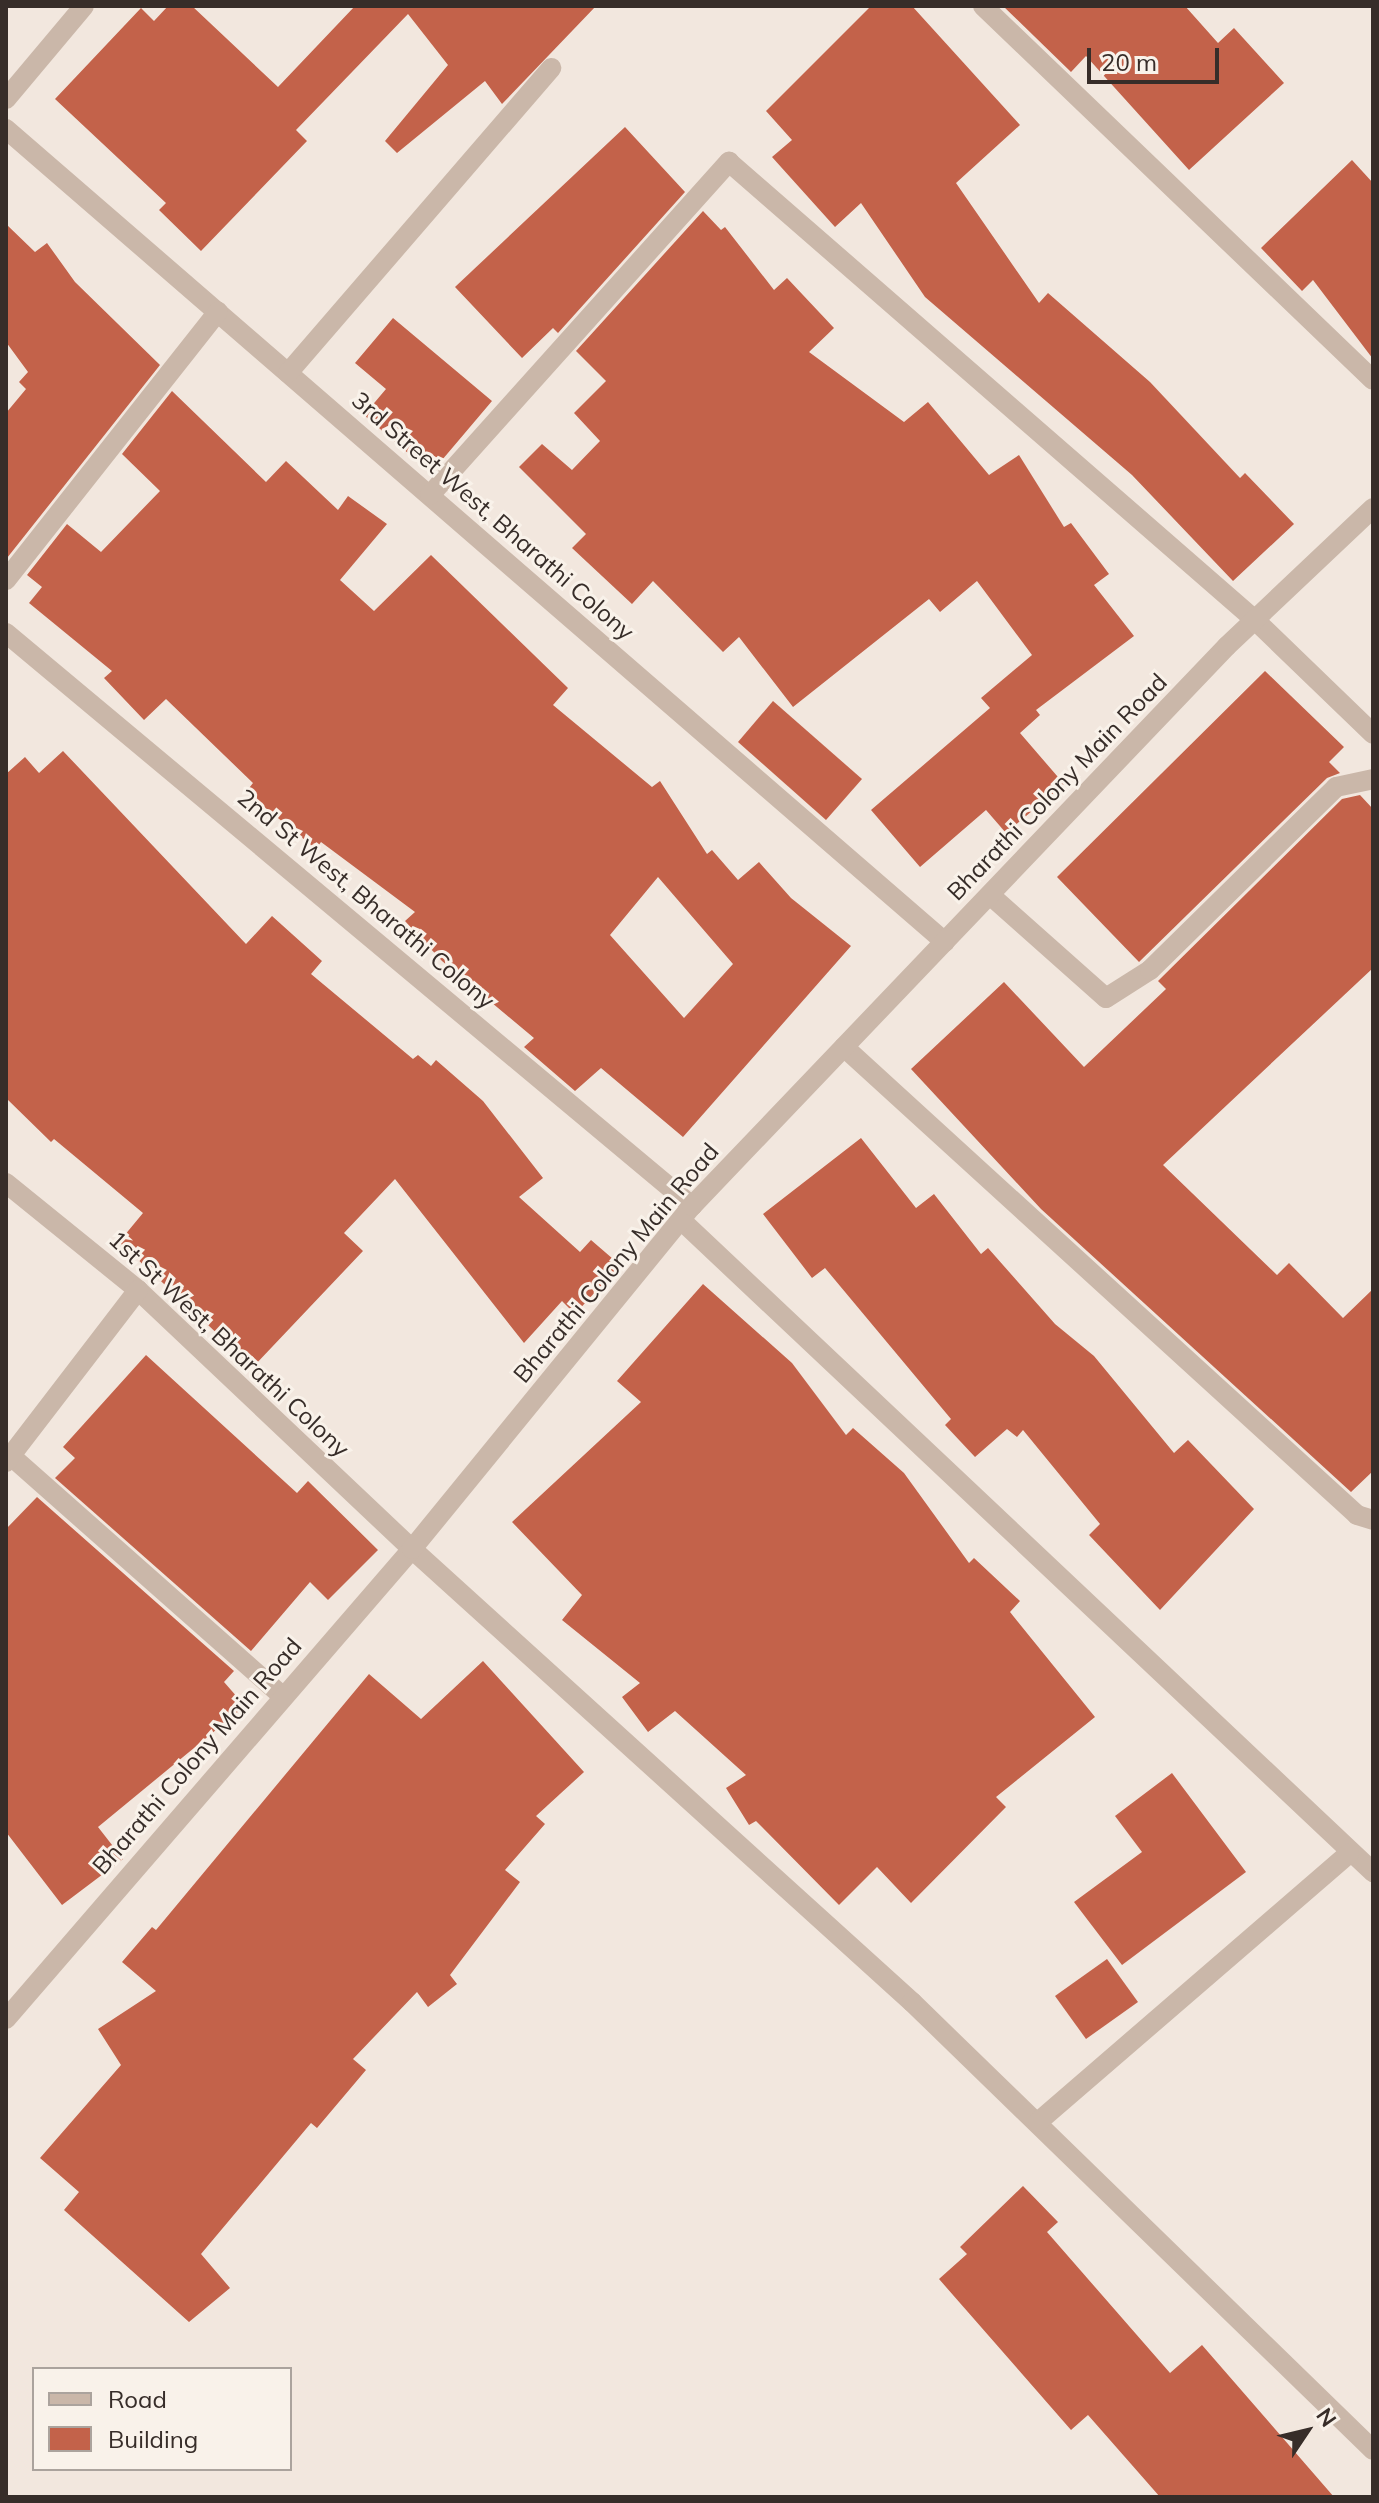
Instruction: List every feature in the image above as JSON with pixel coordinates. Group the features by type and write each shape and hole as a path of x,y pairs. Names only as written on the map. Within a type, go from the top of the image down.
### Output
{"street":[{"path":"6,99 84,6"},
{"path":"983,6 1373,380"},
{"path":"288,373 551,68"},
{"name":"3rd Street West, Bharathi Colony","path":"6,129 945,942"},
{"path":"430,495 729,162 1255,620 1373,734"},
{"path":"6,580 218,312"},
{"name":"Bharathi Colony Main Road","path":"6,2019 412,1549 686,1213 1255,620 1373,508"},
{"name":"2nd St West, Bharathi Colony","path":"6,633 686,1213 1349,1854 1373,1872"},
{"path":"990,895 1106,998 1150,970 1336,787 1373,779"},
{"path":"844,1047 1357,1515 1373,1520"},
{"name":"1st St West, Bharathi Colony","path":"6,1183 138,1290 412,1549 1038,2122 1373,2450"},
{"path":"138,1290 9,1459 283,1697"},
{"path":"1038,2122 1349,1854"}],"building":[{"path":"168,6 192,6 278,87 355,6 596,6 502,104 485,81 397,153 385,141 448,65 408,14 296,130 307,141 201,251 159,210 166,203 55,99 141,8 154,21"},
{"path":"871,6 912,6 1020,125 956,183 1039,303 1048,293 1150,382 1240,478 1245,473 1294,524 1233,581 1132,475 925,297 861,203 835,227 772,157 792,140 766,111"},
{"path":"1003,6 1185,6 1218,43 1234,28 1284,83 1189,170 1086,56 1071,72"},
{"path":"625,127 685,192 558,333 553,328 522,358 455,287"},
{"path":"1352,160 1373,183 1373,359 1313,280 1302,291 1261,248"},
{"path":"703,211 721,230 725,227 774,290 787,278 834,328 809,352 904,422 928,402 989,475 1019,455 1064,527 1071,523 1109,574 1094,585 1134,636 1036,710 1040,715 1020,733 1064,784 1006,833 986,810 920,867 871,810 990,708 981,698 1032,655 977,581 940,612 929,599 793,707 739,637 723,652 653,581 632,604 572,548 586,534 519,467 542,444 572,470 600,441 574,413 606,381 576,351"},
{"path":"6,224 35,252 47,243 75,282 160,365 7,558 6,413 26,389 19,382 28,372 6,342"},
{"path":"393,318 492,401 431,473 364,415 386,389 355,363"},
{"path":"172,391 266,482 286,461 338,510 348,496 387,524 340,580 374,611 431,555 568,688 553,705 652,787 660,781 707,854 712,850 738,880 759,862 791,898 851,946 683,1137 601,1068 575,1091 524,1047 534,1038 442,961 405,921 415,912 321,842 316,849 246,792 253,783 166,699 144,720 104,678 112,671 29,603 42,587 27,575 67,524 101,552 160,491 122,454","holes":["658,877 733,964 684,1018 610,935"]},
{"path":"1265,671 1344,747 1329,762 1340,773 1327,778 1139,962 1057,877"},
{"path":"773,701 862,779 826,820 738,742"},
{"path":"63,751 246,944 272,916 322,961 311,974 413,1059 418,1055 431,1066 436,1060 483,1101 543,1178 519,1197 580,1252 591,1240 620,1265 575,1314 562,1301 524,1343 395,1179 344,1233 363,1251 253,1367 119,1242 143,1213 54,1139 51,1142 6,1098 6,774 25,757 39,773"},
{"path":"1360,795 1373,809 1373,968 1163,1165 1277,1275 1289,1263 1343,1318 1373,1289 1373,1471 1351,1492 1041,1209 911,1069 1004,982 1084,1067 1166,989 1158,981 1342,799"},
{"path":"861,1138 916,1208 934,1194 981,1254 988,1248 1055,1324 1094,1356 1174,1453 1188,1440 1254,1509 1160,1610 1089,1535 1100,1524 1023,1430 1017,1437 1007,1429 975,1457 945,1425 951,1419 825,1268 812,1278 763,1214"},
{"path":"703,1284 792,1363 846,1435 853,1428 904,1473 969,1563 974,1558 1020,1601 1010,1612 1095,1717 996,1797 1006,1807 911,1903 877,1867 839,1905 756,1821 749,1825 726,1788 746,1775 675,1711 648,1732 622,1697 640,1683 562,1620 582,1595 512,1522 641,1402 617,1381"},
{"path":"146,1355 297,1493 308,1481 378,1550 328,1600 310,1582 251,1651 55,1478 75,1458 63,1447"},
{"path":"37,1497 234,1671 224,1682 245,1706 98,1827 123,1859 62,1905 6,1832 6,1529"},
{"path":"483,1661 584,1772 536,1816 545,1824 505,1870 520,1882 450,1975 457,1984 428,2007 417,1992 353,2059 366,2070 317,2128 311,2123 201,2254 230,2288 189,2322 64,2210 79,2192 40,2158 121,2065 98,2029 156,1991 122,1962 152,1927 156,1930 369,1674 421,1719"},
{"path":"1172,1773 1246,1872 1122,1965 1074,1902 1142,1852 1115,1816"},
{"path":"1107,1959 1138,2002 1086,2039 1055,1996"},
{"path":"1023,2186 1058,2222 1047,2232 1170,2373 1202,2345 1334,2497 1160,2497 1088,2415 1071,2430 939,2279 967,2254 960,2247"}]}
